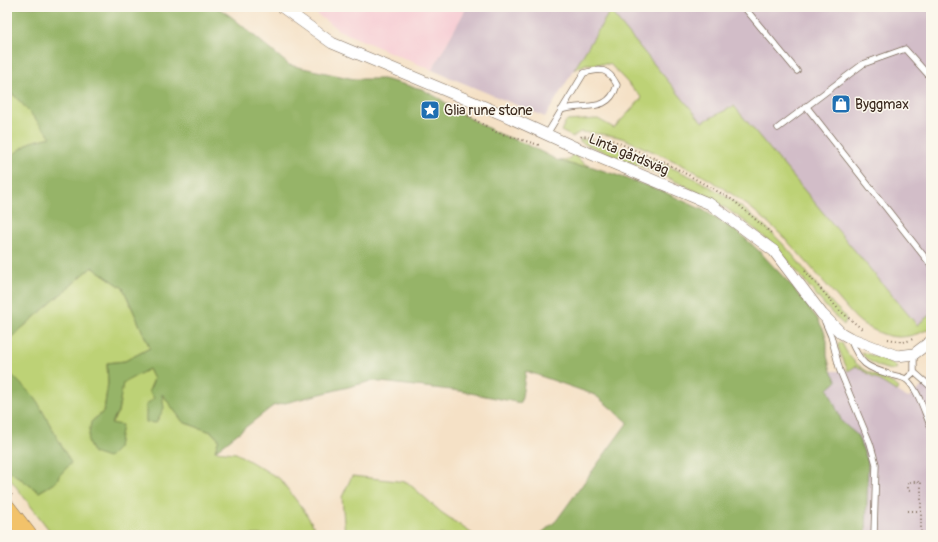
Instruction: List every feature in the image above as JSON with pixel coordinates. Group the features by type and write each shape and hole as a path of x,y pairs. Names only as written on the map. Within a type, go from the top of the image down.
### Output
{"main road":[{"path":"7,508 28,535"}],"street":[{"name":"Linta gårdsväg","path":"282,7 332,43 710,204 774,251 822,314 841,333 850,338 897,356 914,354"},
{"path":"914,354 931,341"}],"lane":[{"path":"744,7 797,71"},
{"path":"778,128 863,64 905,49 931,78"},
{"path":"547,134 561,110 584,73 594,70 605,70 612,75 617,85 610,99 603,104 592,107 566,108 561,110"},
{"path":"806,106 931,265"},
{"path":"822,314 831,336 842,377 870,443 876,464 874,535"},
{"path":"850,338 857,355 864,364 874,370 906,379 916,392 931,427"},
{"path":"914,354 914,372 931,387"},
{"path":"906,379 914,372"}],"path":[{"path":"910,491 908,490 908,482 921,482 921,535"},
{"path":"908,510 921,511"}],"shaded area":[{"path":"307,7 467,7 432,70 340,31"},
{"path":"467,7 931,7 931,314 917,325 734,106 702,122 610,11 545,117 432,70"},
{"path":"856,366 908,398 931,379 931,535 866,535 867,499 857,435 842,422 828,388 836,381 831,371 848,371"}],"green space":[{"path":"7,7 217,7 233,18 289,65 354,79 383,79 422,89 460,113 497,133 526,144 559,161 577,166 590,166 662,191 703,210 739,233 758,250 790,284 817,318 824,331 827,341 827,356 831,371 837,381 828,389 842,422 857,435 868,462 866,535 539,535 556,521 628,422 595,395 526,371 521,403 460,391 372,381 273,406 215,451 219,439 211,432 183,422 162,394 164,408 156,423 146,422 146,405 154,398 149,391 154,379 149,369 123,383 118,412 111,423 122,425 118,448 108,458 93,453 88,441 91,422 104,411 108,383 107,363 125,361 150,348 123,288 92,267 7,341 7,159 31,142 51,137 16,97 7,90"},
{"path":"610,11 702,122 734,106 917,325 931,314 931,328 904,337 889,336 872,329 853,316 775,228 724,189 686,167 622,138 610,135 580,132 573,137 561,131 566,121 598,119 614,128 642,98 610,64 586,64 574,70"},
{"path":"7,90 16,97 52,137 31,142 7,159"},
{"path":"581,139 593,141 660,163 704,183 744,209 763,225 789,251 827,298 844,315 846,320 844,325 825,306 781,253 771,243 737,216 702,194 684,185 585,144 579,141"},
{"path":"573,154 583,163 590,166 577,166 559,161 568,160"},
{"path":"92,267 123,288 150,348 125,361 107,363 108,383 104,411 91,422 111,424 118,412 123,382 149,369 154,379 149,391 162,393 183,422 211,432 219,440 215,451 236,453 280,479 305,512 319,535 53,535 7,475 7,469 39,492 56,482 59,476 36,399 7,370 7,341"},
{"path":"839,342 842,343 848,354 861,367 899,388 896,391 856,366 848,371 838,347"},
{"path":"861,352 886,360 895,365 897,368 890,370 880,367 867,359"},
{"path":"7,370 36,399 71,463 59,476 56,482 39,492 7,469"},
{"path":"352,476 407,482 441,512 474,535 345,535 342,497"}],"place":[{"name":"Byggmax","path":"841,104"},
{"name":"Glia rune stone","path":"430,110"}]}
